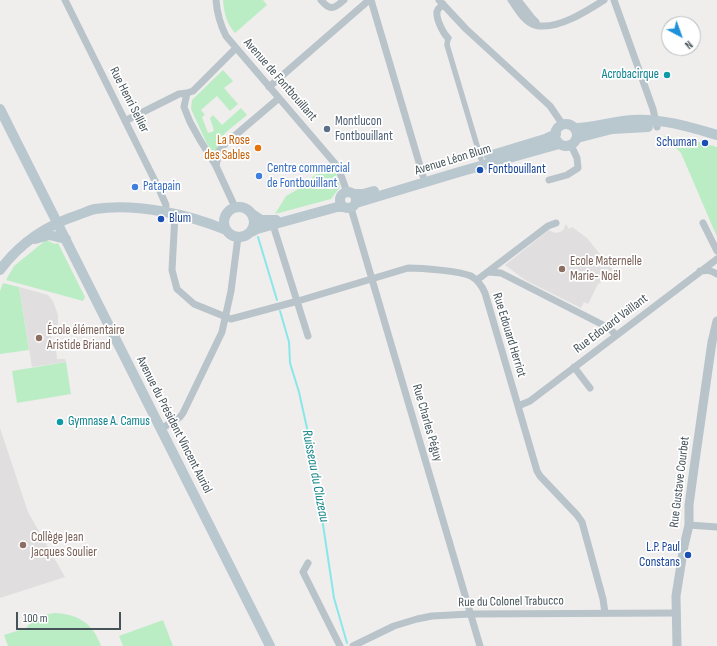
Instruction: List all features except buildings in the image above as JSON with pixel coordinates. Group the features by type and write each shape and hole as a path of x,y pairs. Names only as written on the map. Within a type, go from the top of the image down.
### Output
{"main road":[{"name":"Avenue du Président Vincent Auriol","path":"0,109 270,646"},
{"name":"Avenue Léon Blum","path":"563,125 569,124 575,128 587,128 613,122 634,120 717,135"},
{"name":"Avenue Léon Blum","path":"238,237 246,235 257,229 273,226 337,207 348,200 363,194 545,139 557,139 565,146 612,129 656,124 717,141"},
{"path":"557,139 558,128 563,125"},
{"path":"574,142 577,131 575,128"},
{"name":"Avenue Léon Blum","path":"235,207 245,208 261,220 276,220 459,172 557,139"},
{"path":"212,224 225,216 227,212 235,207"},
{"path":"0,270 35,235 58,223 95,210 146,210 170,214 212,224 238,237"},
{"path":"249,233 254,224 252,214"},
{"path":"225,216 224,225 226,230"},
{"path":"23,246 43,236 49,235 66,239"}],"street":[{"name":"Rue Henri Sellier","path":"65,0 160,189 170,214 172,270 177,289 194,304 224,316"},
{"name":"Avenue de Fontbouillant","path":"216,0 220,25 226,36 338,167 348,200"},
{"path":"321,0 328,7 332,8 337,7 344,0"},
{"path":"269,87 370,0 423,176"},
{"path":"511,0 526,19 535,25 558,24 591,9 604,0"},
{"path":"518,0 532,18 542,25"},
{"path":"614,0 653,109 656,124"},
{"path":"481,159 447,44 448,38 443,32 437,13 441,2 466,29 550,106 563,125"},
{"path":"125,121 179,94 192,91 236,48"},
{"path":"187,93 184,107 190,122 216,166 235,207"},
{"path":"216,166 219,151 225,144 279,98"},
{"path":"549,180 567,175 578,168 574,142"},
{"name":"Rue Charles Péguy","path":"348,200 480,646"},
{"path":"478,280 548,226 556,223"},
{"path":"703,223 717,252"},
{"path":"273,226 308,336"},
{"path":"161,429 180,417 183,413 222,332 238,237"},
{"name":"Rue Edouard Vaillant","path":"518,406 530,401 717,259"},
{"path":"499,263 499,270 501,273"},
{"name":"Rue Edouard Herriot","path":"224,316 231,319 237,318 408,268 421,268 464,274 478,280 485,293 537,471 582,522 603,599 605,613"},
{"path":"700,271 707,270 717,274"},
{"path":"488,272 501,273 609,328 616,335"},
{"name":"Rue Gustave Courbet","path":"676,646 675,613 677,589 689,525 689,505 695,461 712,342 717,321"},
{"path":"574,367 590,388"},
{"path":"689,525 717,527"},
{"path":"308,563 303,572 340,646"},
{"name":"Rue du Colonel Trabucco","path":"353,646 394,626 432,616 470,614 675,613"}],"shaded area":[{"name":"Ecole Maternelle Marie- Noël","path":"566,224 569,229 572,227 587,238 616,274 598,284 588,304 584,302 581,308 525,280 505,265 549,230 555,233 560,232"},
{"name":"École élémentaire Aristide Briand","path":"19,287 48,295 53,301 58,315 58,325 49,326 54,350 56,349 57,359 65,359 66,362 32,367"},
{"name":"Collège Jean Jacques Soulier","path":"0,428 28,512 65,577 0,598"}],"green space":[{"path":"223,0 263,0 267,5 235,33 229,25 226,17"},
{"path":"223,70 233,81 224,88 238,104 230,111 217,96 201,110 205,115 202,117 208,133 214,131 210,118 213,115 222,125 241,108 247,115 225,133 214,156 191,109 192,100"},
{"path":"664,136 688,139 717,147 717,237 681,153"},
{"path":"329,163 335,170 340,187 331,199 275,214 286,196 300,188"},
{"path":"46,240 55,244 58,243 85,297 83,301 6,280 14,266"},
{"path":"3,283 19,287 29,350 0,354 0,291"},
{"path":"66,362 71,394 17,403 12,371"},
{"path":"54,613 70,615 84,621 94,631 101,646 8,646 4,635 26,628 32,621 44,615"},
{"path":"163,620 173,646 123,646 119,636"}],"waterway":[{"name":"Ruisseau du Cluzeau","path":"258,237 277,300"},
{"name":"Ruisseau du Cluzeau","path":"280,311 289,342 290,363 299,392 318,478 319,498 334,598 347,643"}],"place":[{"name":"Acrobacirque","path":"667,75"},
{"name":"Montlucon Fontbouillant","path":"327,129"},
{"name":"Schuman","path":"705,143"},
{"name":"La Rose des Sables","path":"258,148"},
{"name":"Fontbouillant","path":"480,170"},
{"name":"Centre commercial de Fontbouillant","path":"259,176"},
{"name":"Patapain","path":"135,187"},
{"name":"Blum","path":"161,219"},
{"name":"Ecole Maternelle Marie- Noël","path":"562,269"},
{"name":"École élémentaire Aristide Briand","path":"39,338"},
{"name":"Gymnase A. Camus","path":"60,422"},
{"name":"Collège Jean Jacques Soulier","path":"23,545"},
{"name":"L.P. Paul Constans","path":"688,555"}]}
